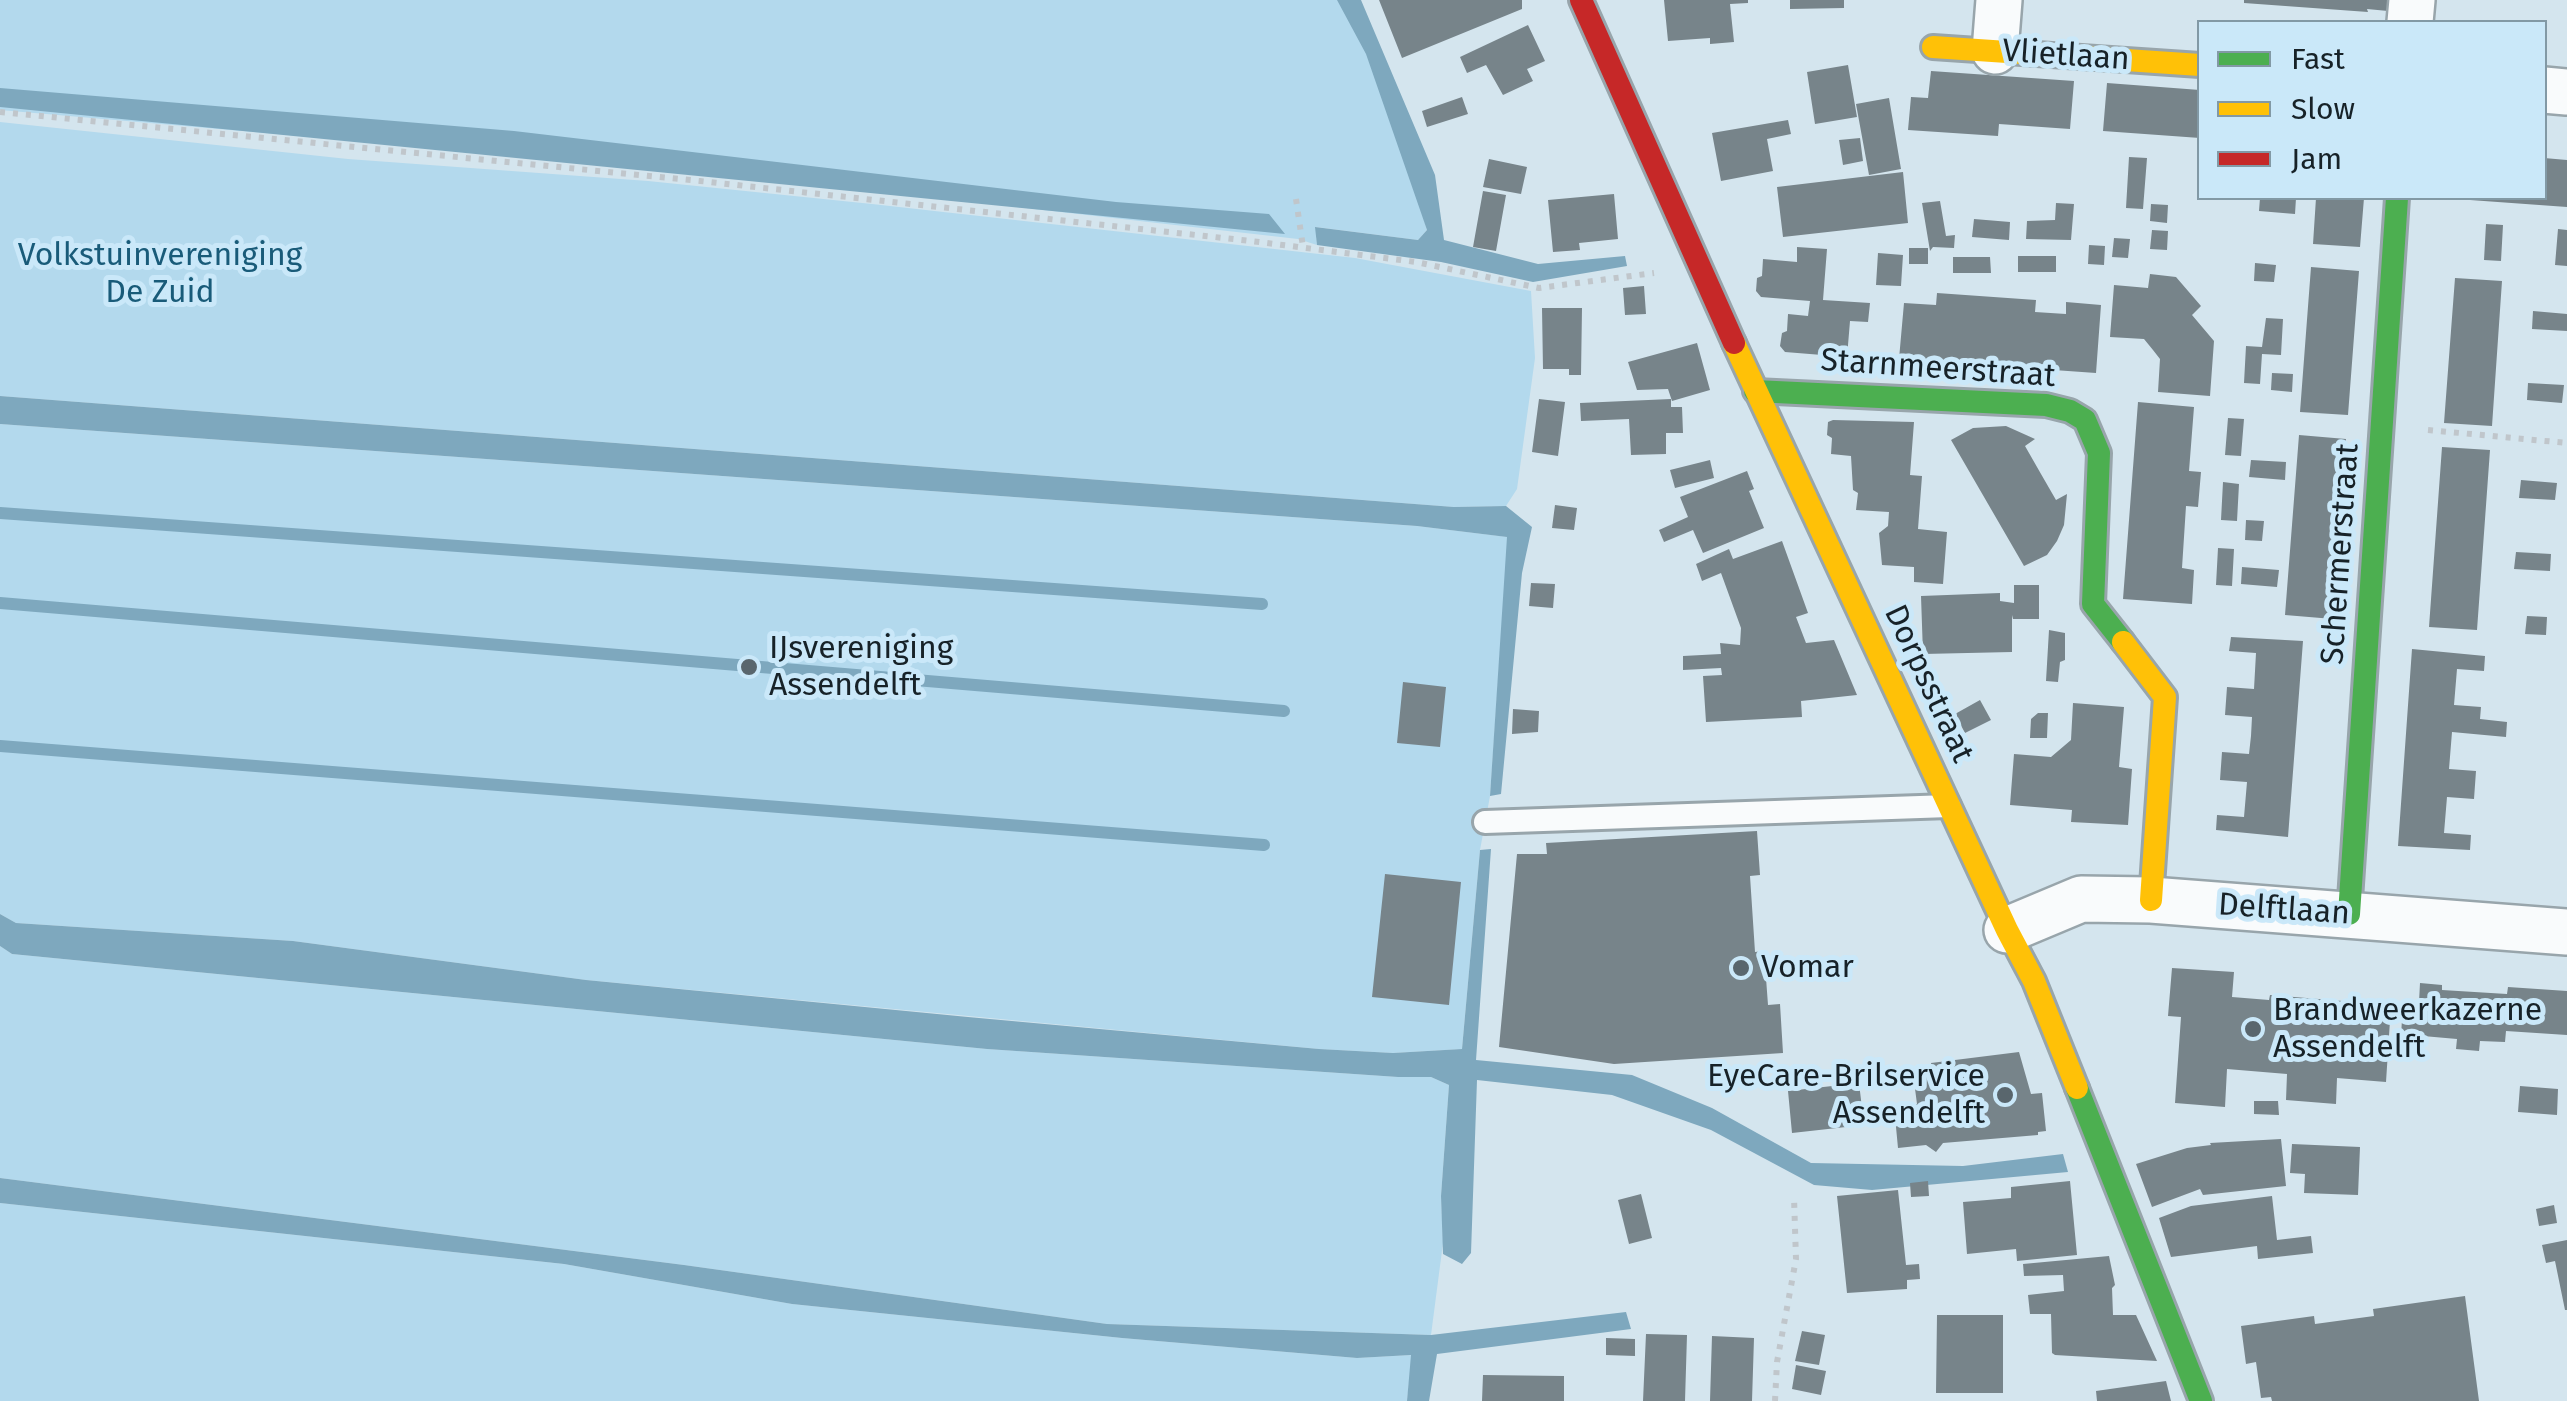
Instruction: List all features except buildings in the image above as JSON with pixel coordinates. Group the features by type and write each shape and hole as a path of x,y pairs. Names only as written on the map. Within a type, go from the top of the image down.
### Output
{"street":[{"name":"Dorpsstraat","path":"1581,0 1755,390 2034,981 2201,1401"},
{"path":"1995,51 1998,0"},
{"name":"Vlietlaan","path":"1934,47 2197,65"},
{"name":"Schermerstraat","path":"2350,914 2397,200"},
{"name":"Starnmeerstraat","path":"1755,390 2046,404 2085,420 2099,453 2093,604 2165,697 2151,900"},
{"name":"Delftlaan","path":"2007,930 2080,899 2151,900 2567,932"}],"lane":[{"path":"1485,822 1949,806"}],"path":[{"path":"0,112 720,183 1303,248 1416,262 1539,288 1631,277"},
{"path":"1296,199 1303,248"},
{"path":"2382,425 2567,442"},
{"path":"1775,1401 1777,1362 1796,1259 1794,1197"}],"green space":[{"path":"0,0 1360,0 1427,230 1418,240 1316,227 1317,245 1298,239 691,170 0,110"},
{"name":"Volkstuinvereniging De Zuid","path":"0,122 348,159 648,181 872,204 1355,258 1531,291 1535,358 1517,489 1506,506 1454,507 0,396"},
{"name":"IJsvereniging Assendelft","path":"0,424 1417,526 1508,537 1490,796 1480,850 1462,1049 1393,1053 1319,1049 586,980 293,941 16,923 0,914"},
{"path":"0,946 12,954 987,1049 1431,1077 1449,1085 1441,1196 1443,1243 1431,1335 1107,1324 684,1265 0,1178"},
{"path":"0,1203 564,1264 792,1304 1357,1358 1412,1355 1407,1401 0,1401"}],"shaded area":[{"path":"1337,0 1361,0 1435,175 1444,240 1538,264 1625,256 1627,266 1533,282 1441,262 1317,245 1315,227 1418,240 1427,230 1366,54"},
{"path":"0,88 514,131 1116,202 1269,214 1285,234 0,107"},
{"path":"0,396 1454,507 1506,506 1532,527 1522,573 1501,794 1490,796 1507,537 1417,526 0,424"},
{"path":"1491,849 1476,1060 1632,1075 1712,1108 1811,1163 1963,1166 2063,1154 2068,1172 1872,1190 1814,1185 1711,1130 1612,1095 1477,1080 1471,1253 1462,1264 1443,1254 1441,1196 1449,1085 1431,1077 987,1049 12,954 0,946 0,914 16,923 293,941 586,980 968,1017 1319,1049 1393,1053 1462,1049 1480,850"},
{"path":"0,1178 684,1265 1107,1324 1431,1335 1626,1312 1631,1329 1437,1354 1429,1401 1407,1401 1411,1355 1357,1358 792,1304 564,1264 0,1203"}],"waterway":[{"path":"0,513 1262,604"},
{"path":"0,603 1284,711"},
{"path":"0,746 1264,845"}],"traffic: fast":[{"path":"2349,914 2397,200"},
{"path":"1755,391 2046,405 2070,411 2085,420 2099,453 2093,604 2123,642"},
{"path":"2077,1088 2201,1401"}],"traffic: slow":[{"path":"1933,47 2197,65"},
{"path":"1734,343 2034,981 2077,1088"},
{"path":"2123,642 2165,697 2151,900"}],"traffic: jam":[{"path":"1581,0 1734,343"}],"place":[{"name":"IJsvereniging Assendelft","path":"749,667"},
{"name":"Vomar","path":"1741,968"},
{"name":"Brandweerkazerne Assendelft","path":"2253,1029"},
{"name":"EyeCare-Brilservice Assendelft","path":"2005,1095"}]}
